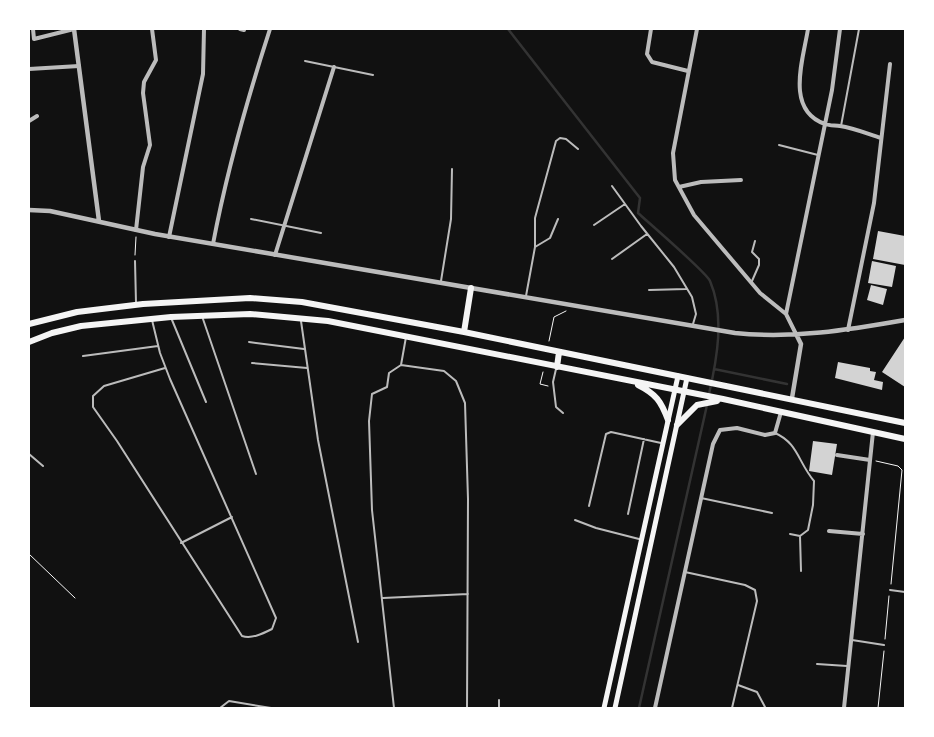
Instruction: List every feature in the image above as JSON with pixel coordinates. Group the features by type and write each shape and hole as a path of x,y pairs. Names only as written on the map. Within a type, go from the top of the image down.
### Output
{"highway":[{"path":"464,332 471,288"},
{"path":"29,324 77,312 136,305 250,298 330,306 792,398 905,423"},
{"path":"29,342 52,333 81,326 152,319 250,314 328,321 697,394 905,439"},
{"path":"556,367 560,352"},
{"path":"628,381 652,392 663,406 668,420"},
{"path":"677,425 697,405 711,401 726,400"}],"main road":[{"path":"604,708 678,376"},
{"path":"615,708 688,378"}],"street":[{"path":"33,29 34,39"},
{"path":"29,40 74,29 99,221"},
{"path":"136,230 143,167 150,145 143,94 144,82 156,60 152,29"},
{"path":"168,237 203,74 204,29"},
{"path":"213,244 225,179 242,115 270,29"},
{"path":"651,29 648,59 655,65 688,71"},
{"path":"697,29 673,153 675,180 694,215 760,293 786,314 801,344 792,398"},
{"path":"808,29 799,82 800,95 806,111 825,124 841,126 881,138"},
{"path":"786,314 832,90 840,29"},
{"path":"848,330 874,203 890,64"},
{"path":"29,69 79,66"},
{"path":"275,255 334,67"},
{"path":"29,121 37,116"},
{"path":"679,187 701,182 741,180"},
{"path":"29,210 50,211 168,237 735,333 761,335 796,334 848,330 905,320"},
{"path":"655,708 712,444 720,430 737,428 765,435 775,432 781,412"},
{"path":"844,708 873,432"},
{"path":"836,455 870,460"},
{"path":"830,531 862,534"}],"lane":[{"path":"841,126 859,29"},
{"path":"305,61 373,74"},
{"path":"526,298 535,247 535,218 556,141 560,138 566,139 578,149"},
{"path":"779,145 819,155"},
{"path":"440,283 452,220 452,169"},
{"path":"612,186 674,267 687,289 695,305 696,314 692,326"},
{"path":"594,225 625,204"},
{"path":"251,219 321,233"},
{"path":"535,247 550,238 558,220"},
{"path":"612,259 647,234"},
{"path":"751,283 759,265 759,259 752,252 755,241"},
{"path":"136,261 136,305"},
{"path":"648,290 687,289"},
{"path":"202,316 256,474"},
{"path":"171,318 206,402"},
{"path":"152,319 165,368 276,618 272,629 248,638 242,636 117,441 93,407 93,396 104,386 165,368"},
{"path":"301,319 304,349 333,523 358,642"},
{"path":"401,365 406,336"},
{"path":"249,342 304,349"},
{"path":"83,356 158,346"},
{"path":"252,363 307,368"},
{"path":"394,708 372,510 369,421 372,394 387,387 388,373 401,365 444,371 456,381 465,403 468,499 467,708"},
{"path":"556,367 554,387 556,407 563,413"},
{"path":"589,506 606,434 611,432 663,443"},
{"path":"775,432 788,439 806,472 814,481 813,505 808,530 800,536 790,534"},
{"path":"628,514 644,439"},
{"path":"29,454 43,466"},
{"path":"701,498 772,513"},
{"path":"181,543 232,516"},
{"path":"576,520 596,528 642,540"},
{"path":"800,536 801,571"},
{"path":"685,572 745,585 755,590 757,602 732,708"},
{"path":"890,590 905,592"},
{"path":"382,598 468,594"},
{"path":"852,640 884,645"},
{"path":"817,664 849,666"},
{"path":"738,685 757,692 765,707"},
{"path":"499,700 499,708"},
{"path":"220,708 229,701 271,708"}],"path":[{"path":"136,230 136,261"},
{"path":"540,384 554,387"},
{"path":"870,460 898,466 902,470 878,708"},
{"path":"29,554 74,598"}],"building":[{"path":"878,231 905,236 905,265 873,259"},
{"path":"872,261 896,266 892,287 868,283"},
{"path":"871,285 887,289 883,305 867,300"},
{"path":"905,337 905,387 882,372"},
{"path":"838,362 870,368 870,371 876,372 874,380 883,382 882,390 835,378"},
{"path":"813,441 837,444 832,475 809,471"}],"waterway":[{"path":"508,29 640,198 638,213 689,258 710,281 715,294 717,308 718,338 709,394"},
{"path":"714,369 787,384"},
{"path":"639,708 707,405"}]}
